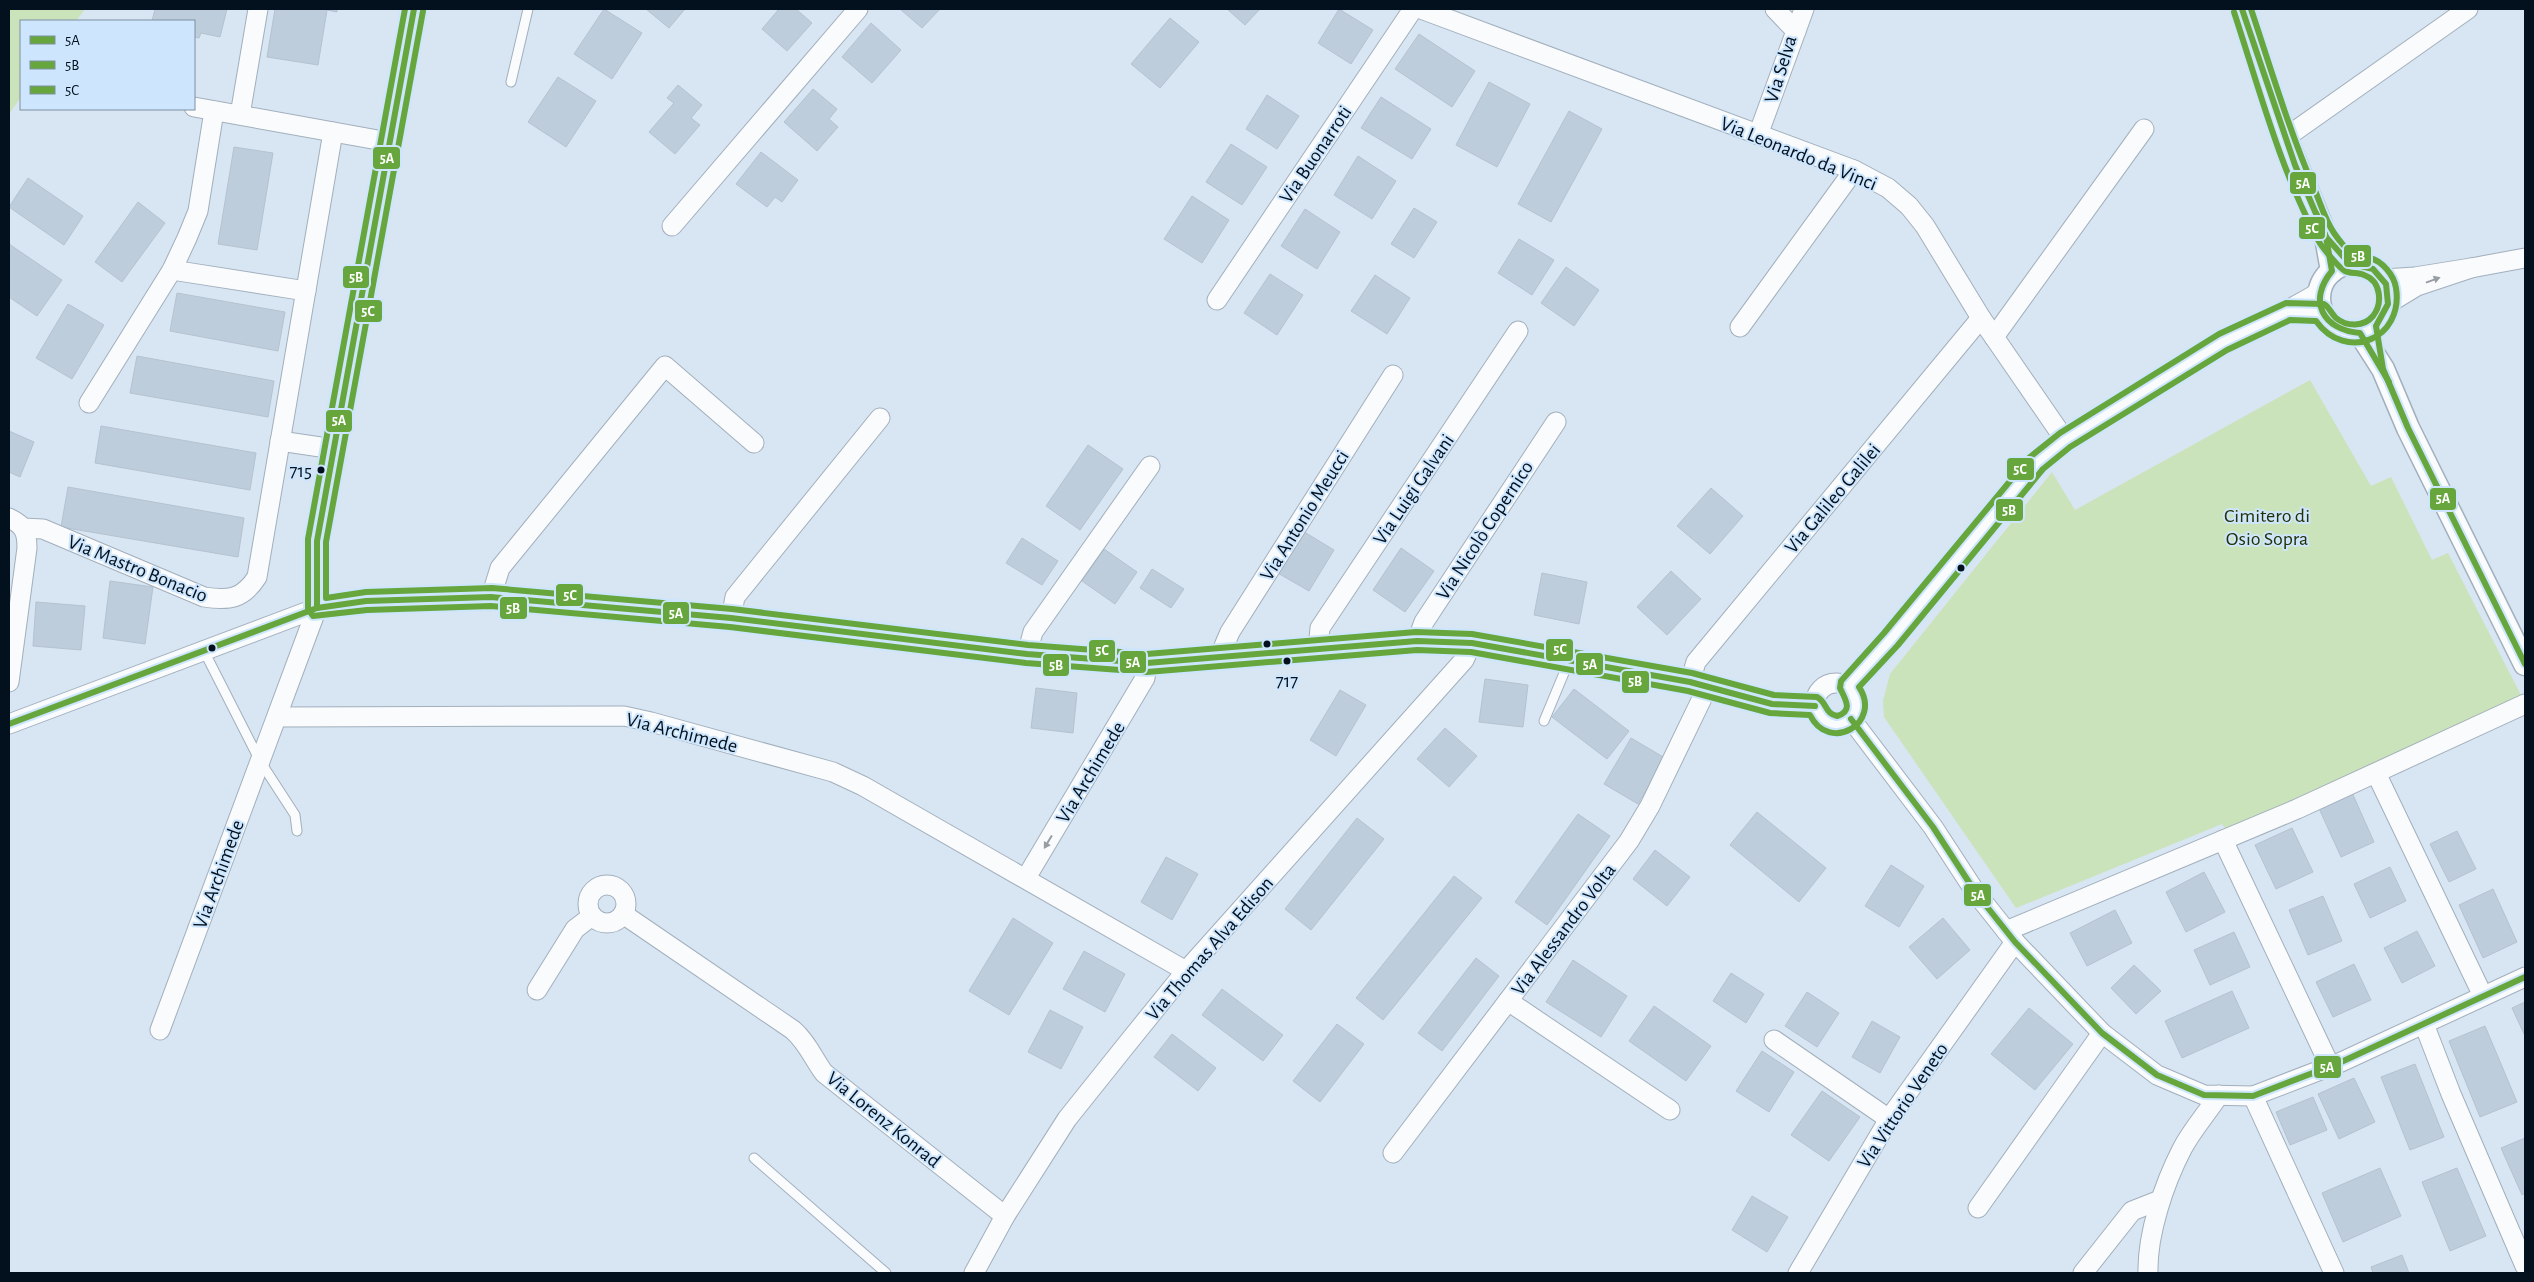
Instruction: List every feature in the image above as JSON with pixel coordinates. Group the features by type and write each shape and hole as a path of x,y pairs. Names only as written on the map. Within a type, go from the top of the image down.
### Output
{"street":[{"path":"240,115 258,9"},
{"path":"318,608 317,541 414,9"},
{"path":"672,226 858,9"},
{"name":"Via Buonarroti","path":"1217,300 1413,9"},
{"name":"Via Leonardo da Vinci","path":"1421,9 1854,170 1888,188 1909,206 1925,226 1980,318 2065,440"},
{"name":"Via Selva","path":"1758,135 1796,31 1775,9"},
{"path":"1796,31 1804,9"},
{"path":"2242,9 2285,138 2340,267"},
{"path":"2285,138 2468,9"},
{"path":"195,107 389,142"},
{"path":"89,404 172,270 198,211 214,111"},
{"path":"1994,337 2144,129"},
{"name":"Via Mastro Bonacio","path":"16,523 43,529 204,597 222,600 237,596 248,590 257,577 333,132"},
{"path":"1740,327 1854,170"},
{"path":"2384,279 2415,277 2525,258"},
{"path":"2370,266 2384,279 2388,287 2390,302 2384,317 2368,330 2341,331 2332,326 2320,302 2324,280 2340,267 2370,266"},
{"path":"2390,302 2418,286 2472,268"},
{"path":"172,270 306,291"},
{"path":"1848,686 1891,639 2037,463 2065,440 2223,342 2288,311 2320,302"},
{"name":"Via Galileo Galilei","path":"1698,685 1696,662 1980,318"},
{"path":"2368,330 2408,428 2525,664"},
{"name":"Via Luigi Galvani","path":"1318,650 1320,628 1518,331"},
{"path":"491,596 500,568 665,366 754,443"},
{"name":"Via Antonio Meucci","path":"1224,658 1224,646 1230,632 1392,375"},
{"path":"730,618 735,596 880,418"},
{"name":"Via Nicolò Copernico","path":"1417,641 1424,622 1556,422"},
{"path":"280,441 334,449"},
{"path":"1027,654 1033,632 1150,466"},
{"path":"9,682 27,548 27,532 16,523"},
{"path":"9,724 318,608 366,601 491,596 730,618 1027,654 1146,663 1417,641 1472,643 1698,685 1772,704 1799,708 1815,706"},
{"name":"Via Archimede","path":"160,1030 318,608"},
{"name":"Via Thomas Alva Edison","path":"974,1273 1005,1216 1067,1120 1186,971 1464,660 1472,643"},
{"name":"Via Archimede","path":"1026,878 1145,678 1146,663"},
{"path":"1836,682 1848,686 1855,693 1858,704 1851,719 1841,725 1824,722 1817,714 1815,706 1816,696 1822,688 1836,682"},
{"name":"Via Alessandro Volta","path":"1392,1153 1629,841 1650,806 1698,685"},
{"path":"2011,937 2525,704"},
{"name":"Via Archimede","path":"277,718 624,716 833,772 863,786 1186,971"},
{"path":"1851,719 1932,827 1976,893 2011,937 2102,1033 2158,1075 2204,1095 2253,1096 2330,1066 2525,977"},
{"path":"2376,773 2483,996"},
{"path":"2223,840 2330,1066"},
{"path":"614,885 625,896 626,908 616,921 610,923 602,922 592,916 588,904 589,898 599,886 614,885"},
{"name":"Via Lorenz Konrad","path":"623,914 793,1030 805,1040 814,1060 824,1073 1005,1216"},
{"path":"537,990 575,929 592,916"},
{"name":"Via Vittorio Veneto","path":"1798,1273 1889,1120 2011,937"},
{"path":"1508,1001 1670,1110"},
{"path":"2424,1024 2451,1094 2525,1266"},
{"path":"1978,1208 2102,1033"},
{"path":"1774,1040 1889,1120"},
{"path":"2148,1273 2147,1261 2160,1200 2182,1148 2219,1095"},
{"path":"2253,1096 2334,1273"},
{"path":"2083,1273 2132,1211 2160,1200"}],"lane":[{"path":"510,82 528,9"},
{"path":"204,650 260,762 295,816 298,831"},
{"path":"1544,721 1569,661"},
{"path":"754,1158 886,1273"}],"green space":[{"path":"9,9 85,9 77,20 20,20 20,98 9,114"},
{"name":"Cimitero di Osio Sopra","path":"2310,380 2371,486 2391,477 2432,560 2448,553 2523,699 2227,831 2222,824 2016,908 1884,717 1883,701 1890,674 2052,472 2075,510"}],"building":[{"path":"155,9 227,9 220,37 201,33 199,38 195,37 195,20 152,20"},
{"path":"275,9 337,9 337,12 327,10 318,65 267,57"},
{"path":"604,9 642,33 612,79 574,54"},
{"path":"646,9 685,9 669,28"},
{"path":"779,9 796,9 812,23 787,51 762,29"},
{"path":"900,9 940,9 922,28"},
{"path":"1227,9 1260,9 1245,25"},
{"path":"1339,9 1373,30 1351,64 1318,43"},
{"path":"1170,18 1199,42 1160,88 1131,64"},
{"path":"871,23 901,50 872,83 842,57"},
{"path":"1419,34 1475,71 1452,107 1395,69"},
{"path":"558,77 596,101 566,147 528,122"},
{"path":"1489,82 1530,104 1497,167 1456,145"},
{"path":"678,85 702,105 691,118 700,125 675,154 649,132 674,103 667,98"},
{"path":"813,89 837,109 829,119 838,127 817,151 784,122"},
{"path":"1267,95 1299,116 1277,149 1246,129"},
{"path":"1381,97 1431,129 1412,159 1361,128"},
{"path":"1569,111 1602,129 1551,222 1518,204"},
{"path":"1231,144 1267,167 1242,205 1206,182"},
{"path":"234,147 273,153 257,250 218,244"},
{"path":"761,152 798,180 782,202 775,197 767,207 736,184"},
{"path":"1358,156 1396,181 1372,219 1334,195"},
{"path":"28,178 83,216 64,245 9,207"},
{"path":"1192,196 1229,220 1202,263 1164,239"},
{"path":"138,202 165,223 122,282 95,262"},
{"path":"1414,208 1437,222 1414,258 1391,244"},
{"path":"1305,209 1340,232 1317,269 1281,246"},
{"path":"1519,239 1554,260 1532,295 1498,273"},
{"path":"9,244 62,280 37,316 9,297"},
{"path":"1566,267 1599,290 1574,326 1541,303"},
{"path":"1270,274 1303,295 1277,335 1244,313"},
{"path":"1375,275 1410,298 1387,334 1351,311"},
{"path":"177,293 285,312 278,351 170,331"},
{"path":"68,304 104,325 72,379 36,358"},
{"path":"137,356 274,381 268,417 130,393"},
{"path":"101,426 256,453 250,490 95,463"},
{"path":"9,431 34,442 20,477 9,472"},
{"path":"1088,445 1123,469 1080,530 1046,506"},
{"path":"68,487 244,518 238,557 61,527"},
{"path":"1711,488 1743,516 1710,554 1677,526"},
{"path":"1301,530 1334,550 1309,591 1276,572"},
{"path":"1022,538 1058,561 1042,585 1006,563"},
{"path":"1401,548 1434,571 1405,612 1373,590"},
{"path":"1104,549 1137,572 1115,604 1082,581"},
{"path":"1152,569 1184,589 1171,608 1140,588"},
{"path":"1671,571 1701,599 1667,635 1637,607"},
{"path":"1542,573 1587,582 1579,624 1534,615"},
{"path":"110,581 153,587 145,644 103,638"},
{"path":"36,602 85,606 81,650 33,646"},
{"path":"1485,679 1528,685 1523,727 1479,722"},
{"path":"1036,688 1077,693 1073,733 1031,728"},
{"path":"1574,689 1629,731 1607,759 1552,717"},
{"path":"1340,690 1366,705 1336,756 1310,740"},
{"path":"1445,728 1477,756 1449,787 1417,759"},
{"path":"1631,738 1665,758 1638,804 1604,784"},
{"path":"2350,788 2374,842 2341,857 2317,804"},
{"path":"1757,812 1826,868 1799,902 1730,845"},
{"path":"1578,814 1610,836 1547,925 1515,902"},
{"path":"1357,818 1384,839 1311,930 1285,909"},
{"path":"2292,828 2313,872 2276,889 2255,845"},
{"path":"2457,831 2476,869 2449,882 2430,844"},
{"path":"1655,850 1690,877 1667,906 1633,879"},
{"path":"1166,857 1198,874 1172,920 1141,902"},
{"path":"1891,865 1924,886 1899,927 1865,906"},
{"path":"2390,867 2406,901 2370,918 2354,884"},
{"path":"2204,872 2225,912 2186,932 2166,892"},
{"path":"1454,876 1482,898 1383,1020 1356,998"},
{"path":"2493,889 2517,942 2483,958 2459,905"},
{"path":"2323,896 2342,941 2308,955 2289,910"},
{"path":"2115,910 2132,943 2087,966 2070,933"},
{"path":"1013,918 1053,943 1009,1015 969,991"},
{"path":"1943,918 1970,950 1937,979 1909,947"},
{"path":"2417,931 2435,966 2402,983 2384,948"},
{"path":"2234,932 2250,967 2210,985 2194,950"},
{"path":"1084,951 1125,974 1105,1012 1063,989"},
{"path":"1476,958 1499,976 1442,1051 1418,1033"},
{"path":"1573,960 1627,996 1601,1037 1546,1002"},
{"path":"2354,964 2371,1000 2333,1017 2316,982"},
{"path":"2134,965 2161,991 2136,1014 2111,988"},
{"path":"1731,973 1764,994 1746,1023 1713,1001"},
{"path":"1222,989 1283,1035 1263,1061 1202,1015"},
{"path":"2232,991 2249,1028 2182,1058 2165,1021"},
{"path":"1807,992 1839,1013 1817,1047 1785,1026"},
{"path":"2525,1002 2525,1036 2512,1008"},
{"path":"1654,1006 1711,1046 1686,1081 1629,1041"},
{"path":"2029,1008 2073,1044 2035,1090 1991,1054"},
{"path":"1050,1010 1083,1027 1061,1069 1028,1052"},
{"path":"1872,1021 1900,1037 1880,1073 1852,1057"},
{"path":"1337,1024 1364,1044 1320,1102 1293,1081"},
{"path":"2485,1026 2517,1102 2480,1117 2449,1041"},
{"path":"1172,1034 1216,1068 1198,1091 1154,1057"},
{"path":"1762,1051 1794,1072 1769,1112 1736,1091"},
{"path":"2415,1064 2444,1137 2410,1150 2381,1077"},
{"path":"2354,1078 2375,1122 2339,1139 2318,1094"},
{"path":"1822,1091 1860,1117 1829,1161 1791,1135"},
{"path":"2313,1097 2327,1130 2290,1145 2276,1112"},
{"path":"2525,1138 2525,1193 2522,1195 2501,1148"},
{"path":"2380,1168 2401,1216 2343,1242 2322,1193"},
{"path":"2457,1168 2486,1236 2450,1251 2422,1182"},
{"path":"1752,1196 1788,1217 1767,1252 1732,1230"},
{"path":"2402,1255 2409,1273 2373,1273 2371,1267"}],"transit line":[{"name":"5B","path":"405,9 308,539 308,609 313,616 367,610 491,606 730,627 1026,663 1147,672 1417,650 1471,652 1688,691 1770,713 1810,715 1819,726 1829,732 1840,733 1851,729 1859,722 1864,712 1865,700 1859,687 1898,645 2043,469 2070,447 2227,350 2290,320 2316,321 2328,334 2342,341 2357,342 2370,339 2382,332 2391,321 2396,306 2396,288 2393,278 2379,262 2368,257 2357,256 2349,251 2331,228 2288,122 2251,9"},
{"name":"5A","path":"317,608 317,541 414,9"},
{"name":"5A","path":"2242,9 2295,165 2326,237 2349,263 2373,269 2386,284 2388,304 2376,326 2383,369 2408,428 2525,664"},
{"name":"5C","path":"423,11 326,542 326,598 366,592 492,588 732,609 1028,645 1147,654 1416,632 1472,634 1692,673 1774,695 1817,697 1823,702 1830,713 1837,716 1842,714 1847,708 1846,700 1840,688 1841,681 1884,633 2030,457 2060,433 2219,334 2286,303 2324,304 2336,318 2350,324 2365,322 2376,311 2379,293 2374,282 2364,275 2347,272 2342,269 2320,243 2305,213 2281,157 2234,12"},
{"name":"5A","path":"2316,213 2326,237 2332,271 2321,293 2320,303 2323,312 2328,320 2336,326 2347,331 2360,333 2389,382"},
{"name":"5A","path":"9,724 317,608 366,601 491,597 731,618 1027,654 1147,663 1417,641 1472,643 1690,682 1772,704 1815,706"},
{"name":"5A","path":"1851,719 1933,827 1976,893 2015,942 2102,1033 2157,1075 2204,1095 2253,1096 2339,1063 2525,977"}],"place":[{"name":"715","path":"321,470"},
{"name":"717","path":"1287,661"}]}
